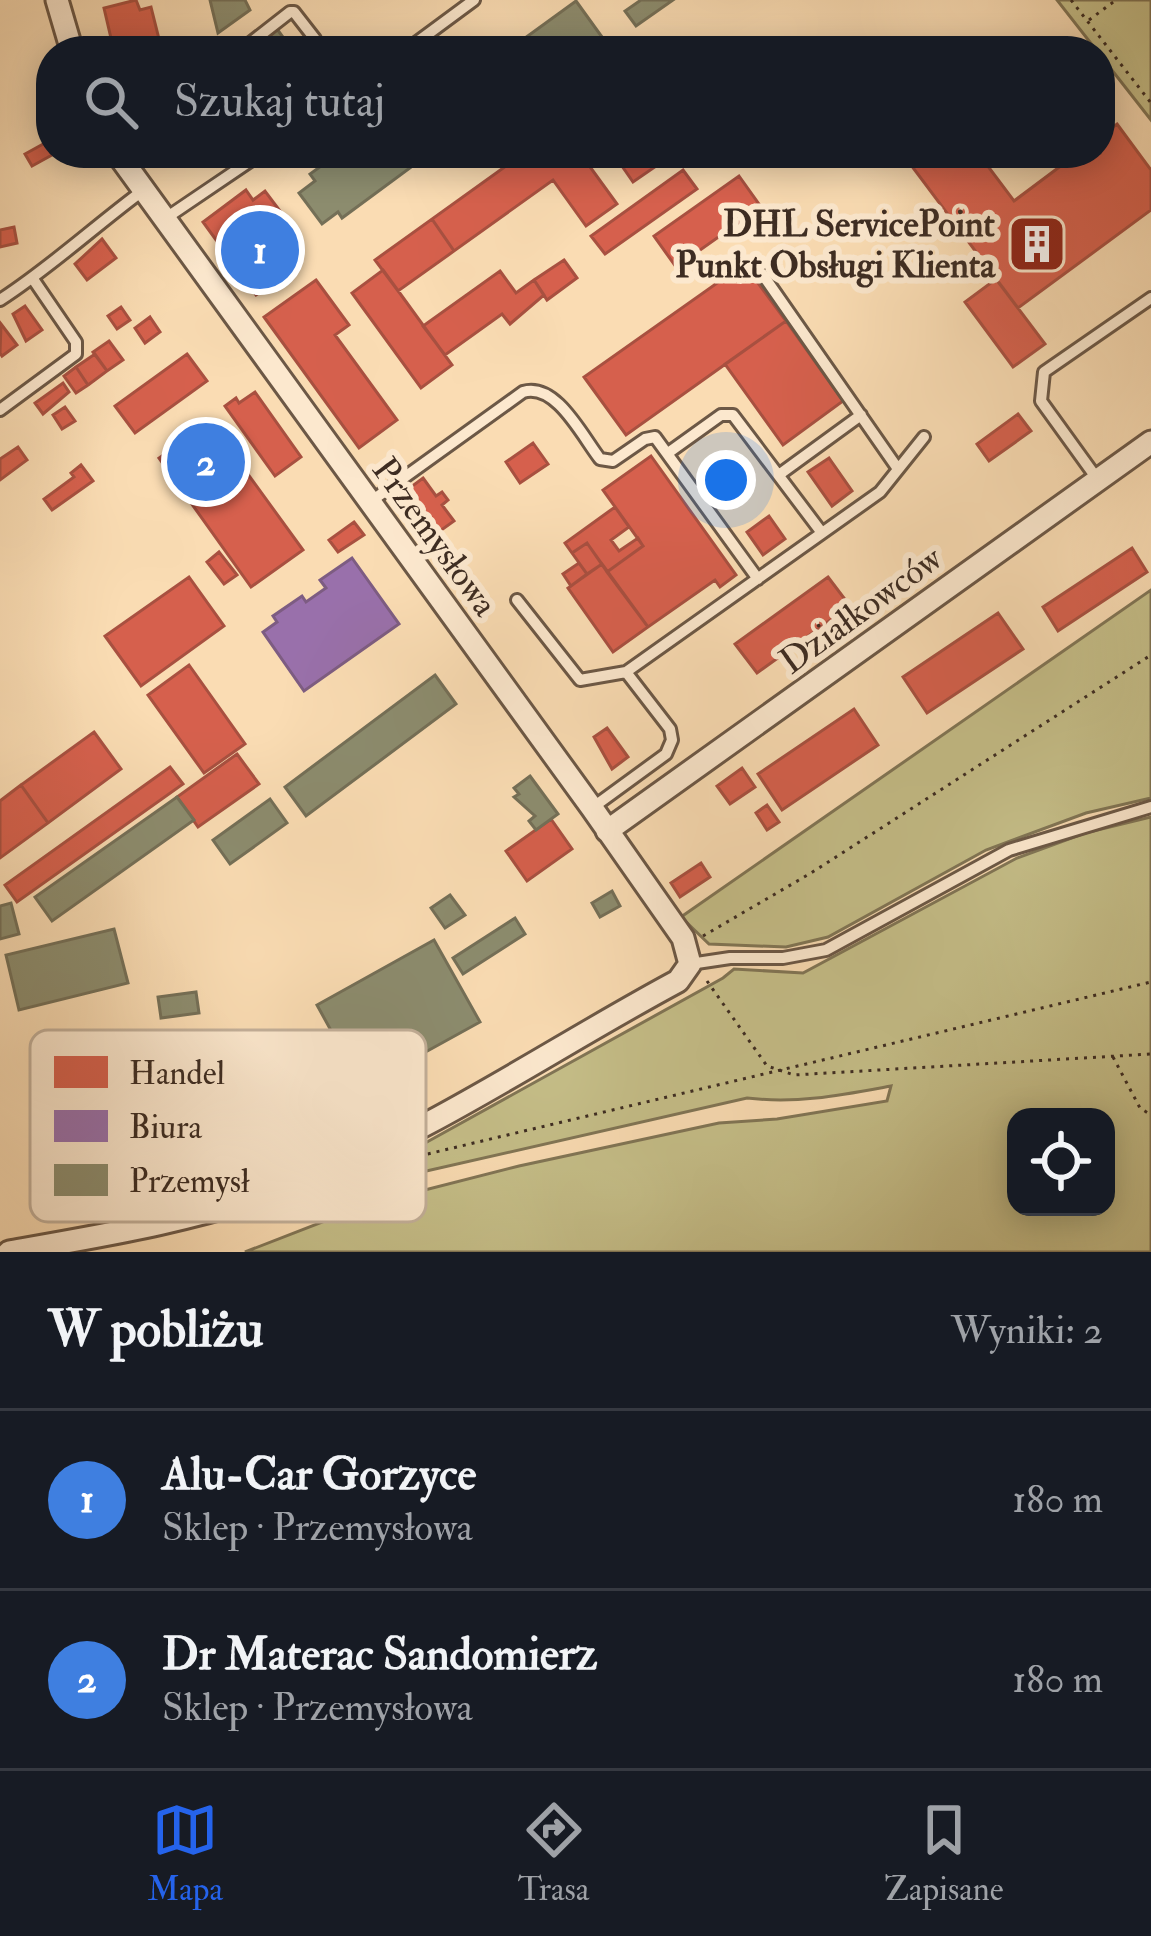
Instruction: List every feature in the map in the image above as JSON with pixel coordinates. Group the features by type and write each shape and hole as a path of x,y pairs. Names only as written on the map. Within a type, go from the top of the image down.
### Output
{"street":[{"path":"57,0 68,36"},
{"name":"Przemysłowa","path":"129,168 592,808 688,955"},
{"name":"Działkowców","path":"607,831 1151,442"},
{"path":"426,1120 678,981 688,955"},
{"path":"9,1252 161,1222"}],"lane":[{"path":"425,36 474,0"},
{"path":"262,36 290,12 313,36"},
{"path":"166,218 240,168"},
{"path":"0,300 145,189"},
{"path":"763,275 898,469"},
{"path":"0,410 76,354 76,342 33,279"},
{"path":"1098,480 1041,401 1044,372 1151,298"},
{"path":"370,502 531,389 554,399 600,459 613,461 651,436 668,452 758,579"},
{"path":"668,452 722,415 734,415 822,533"},
{"path":"780,474 861,415"},
{"path":"517,600 580,680 626,672 880,492 924,437"},
{"path":"592,808 666,754 672,740 670,729 626,672"},
{"path":"688,955 783,958 826,950 1009,850 1151,807"}],"path":[{"path":"1071,0 1099,36"},
{"path":"1087,21 1116,0"},
{"path":"1115,57 1151,103"},
{"path":"1151,656 688,955 767,1066 779,1072 794,1075 1151,1054"},
{"path":"426,1154 1151,982"},
{"path":"1113,1057 1140,1108 1151,1115"}],"shaded area":[{"path":"1057,0 1151,0 1151,120 1115,74 1115,36 1085,36"},
{"path":"1151,590 1151,798 1086,813 986,850 828,937 786,947 709,944 681,917"},
{"path":"1151,817 1151,1252 245,1252 322,1222 426,1222 426,1190 519,1166 719,1123 887,1101 891,1086 802,1099 747,1098 426,1171 426,1143 734,969 803,973 1017,858 1085,833"}],"building: Handel":[{"path":"136,0 140,10 151,7 158,36 111,36 104,8"},
{"name":"DHL ServicePoint Punkt Obsługi Klienta","path":"1115,126 1151,170 1151,210 1018,308 913,168 989,168 1014,201 1058,168 1115,168"},
{"path":"36,148 36,164 32,166 25,154"},
{"path":"503,168 591,168 617,204 586,226 553,180 454,251 432,219"},
{"path":"623,168 653,168 633,182"},
{"path":"683,170 697,189 605,254 591,236"},
{"path":"739,176 761,207 676,267 654,236"},
{"path":"246,190 253,200 265,191 286,219 274,228 300,264 256,295 203,222"},
{"path":"432,219 454,251 398,291 375,260"},
{"path":"14,227 17,243 0,247 0,230"},
{"path":"102,239 116,258 87,280 75,264"},
{"path":"564,260 577,278 547,300 534,280"},
{"path":"744,264 786,321 626,435 584,377"},
{"path":"383,270 452,365 421,388 352,293"},
{"path":"500,271 516,293 534,280 544,295 510,324 502,314 445,355 423,326"},
{"path":"996,279 1045,344 1013,367 965,302"},
{"path":"316,280 349,325 335,335 397,420 359,448 264,317"},
{"path":"25,306 42,330 26,341 13,314"},
{"path":"121,307 130,320 117,329 108,316"},
{"path":"150,317 160,332 145,343 135,328"},
{"path":"786,321 843,401 783,445 725,364"},
{"path":"1,324 17,345 2,356 0,353"},
{"path":"109,341 123,360 107,371 93,352"},
{"path":"95,354 107,371 88,385 76,367"},
{"path":"187,354 207,381 135,433 115,406"},
{"path":"76,367 88,385 76,393 64,376"},
{"path":"63,383 69,392 43,414 35,403"},
{"path":"255,392 301,457 275,476 225,406"},
{"path":"65,407 75,421 62,429 53,415"},
{"path":"1018,414 1031,431 989,461 977,444"},
{"path":"210,422 303,550 251,587 159,458"},
{"path":"533,443 548,464 520,483 506,462"},
{"path":"18,447 27,460 0,480 0,459"},
{"path":"651,456 736,575 720,587 715,580 648,627 607,572 643,546 603,490"},
{"path":"829,458 852,491 832,506 808,472"},
{"path":"81,465 93,481 52,510 44,499 74,477 71,473"},
{"path":"423,478 436,496 442,492 448,500 442,505 454,521 433,536 399,496"},
{"path":"615,507 629,527 611,540 619,551 638,538 643,546 607,572 587,543 572,553 565,543"},
{"path":"769,516 785,539 763,555 747,532"},
{"path":"354,522 364,535 338,552 329,540"},
{"path":"587,543 602,564 587,574 572,553"},
{"path":"1132,548 1147,572 1058,631 1043,607"},
{"path":"219,552 237,575 224,584 207,562"},
{"path":"579,563 587,574 571,586 563,574"},
{"path":"602,564 648,627 613,652 568,588"},
{"path":"189,577 224,626 141,686 105,636"},
{"path":"828,577 850,606 757,673 735,644"},
{"path":"998,613 1023,649 927,713 903,677"},
{"path":"189,665 245,744 204,773 148,695"},
{"path":"854,709 878,745 782,810 758,774"},
{"path":"607,728 628,757 612,769 594,737"},
{"path":"94,732 121,769 48,823 21,785"},
{"path":"237,754 259,784 198,827 177,797"},
{"path":"170,767 183,784 17,902 5,885"},
{"path":"742,768 755,787 730,804 717,786"},
{"path":"21,785 48,823 0,858 0,801"},
{"path":"767,805 779,822 767,830 756,813"},
{"path":"551,819 572,849 527,881 506,851"},
{"path":"701,863 710,877 680,897 671,883"}],"building: Biura":[{"path":"352,558 399,624 304,691 263,632 277,622 273,616 302,596 306,602 326,588 320,580"}],"building: Przemysł":[{"path":"210,0 245,0 250,10 218,33"},
{"path":"641,0 673,0 636,26 625,11"},
{"path":"576,1 601,36 528,36"},
{"path":"318,168 410,168 342,218 338,212 322,224 299,193 315,181 310,174"},
{"path":"435,675 456,704 306,816 285,787"},
{"path":"530,776 558,814 536,830 529,821 535,816 514,797 519,794 514,788"},
{"path":"177,797 194,820 52,921 35,897"},
{"path":"270,799 287,823 230,864 213,840"},
{"path":"612,891 620,906 600,917 592,903"},
{"path":"450,895 465,915 445,928 431,908"},
{"path":"11,903 19,934 0,939 0,906"},
{"path":"515,918 525,934 463,974 453,958"},
{"path":"114,929 128,983 19,1010 6,955"},
{"path":"434,940 480,1022 426,1052 426,1030 331,1030 317,1005"},
{"path":"196,992 199,1013 161,1018 158,997"}],"place":[{"name":"DHL ServicePoint Punkt Obsługi Klienta","path":"1037,244"},
{"name":"Alu-Car Gorzyce","path":"260,250"},
{"name":"Dr Materac Sandomierz","path":"206,462"}]}
